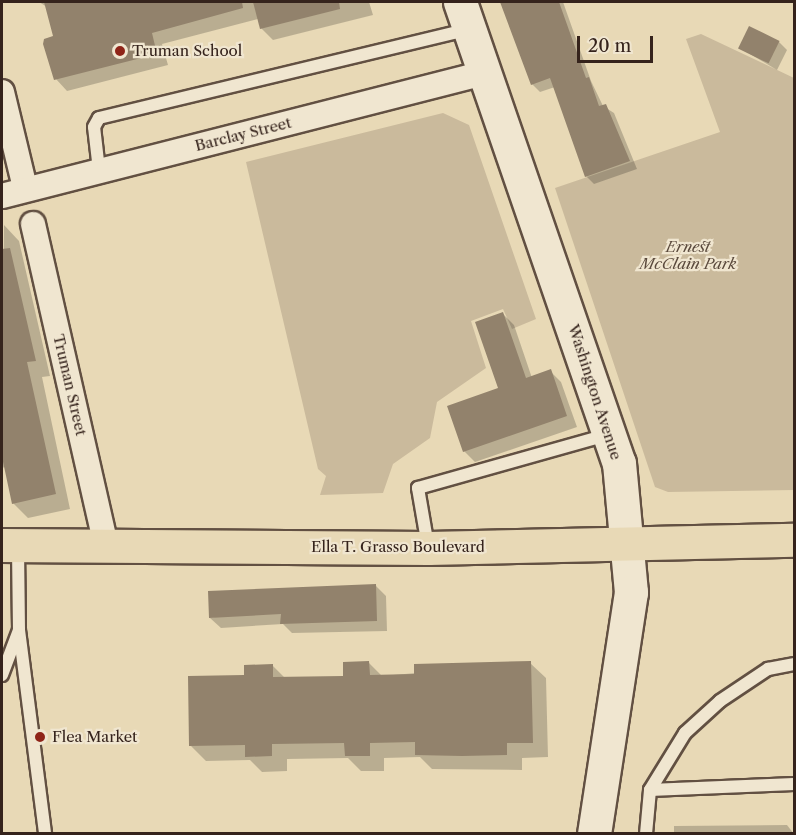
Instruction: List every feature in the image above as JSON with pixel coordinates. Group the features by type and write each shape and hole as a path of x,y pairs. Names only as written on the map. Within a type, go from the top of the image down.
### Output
{"main road":[{"name":"Washington Avenue","path":"465,15 611,434 619,463 631,592 594,834"},
{"name":"Ella T. Grasso Boulevard","path":"10,544 428,548 627,546 795,540"}],"street":[{"name":"Barclay Street","path":"2,196 24,188 485,73"},
{"path":"2,92 24,188"},
{"name":"Truman Street","path":"33,224 106,546"}],"lane":[{"path":"99,170 94,127 99,118 465,15"},
{"path":"428,548 418,488 611,434"},
{"path":"10,544 45,834"},
{"path":"2,675 19,630"},
{"path":"646,834 650,790 685,733 720,701 768,669 795,664"},
{"path":"650,790 795,784"}],"green space":[{"name":"Ernest McClain Park","path":"701,34 794,78 794,490 668,492 655,487 555,188 720,132 686,39"},
{"path":"443,113 469,125 536,319 512,329 503,309 471,321 486,368 437,402 430,438 393,464 383,493 320,495 326,476 318,469 246,162"}],"building":[{"path":"44,2 242,2 243,8 152,33 157,54 54,80 43,44 44,39 53,36"},
{"path":"253,2 339,2 340,9 260,29"},
{"path":"500,2 559,2 586,78 589,77 599,106 606,104 630,161 585,177 550,78 531,85"},
{"path":"749,26 780,41 769,63 738,48"},
{"path":"10,248 36,361 27,362 56,494 12,504 2,457 2,249"},
{"path":"503,312 526,378 551,369 567,416 463,452 447,406 498,388 475,322"},
{"path":"376,584 377,621 280,624 281,614 209,618 208,591"},
{"path":"369,661 370,675 414,674 414,664 531,661 533,743 507,743 507,755 462,756 415,755 415,742 370,743 370,756 345,756 344,743 272,744 272,756 245,757 245,745 189,746 188,676 244,675 244,665 273,664 273,677 343,676 343,662"}],"place":[{"name":"Truman School","path":"120,51"},
{"name":"Flea Market","path":"40,737"}]}
